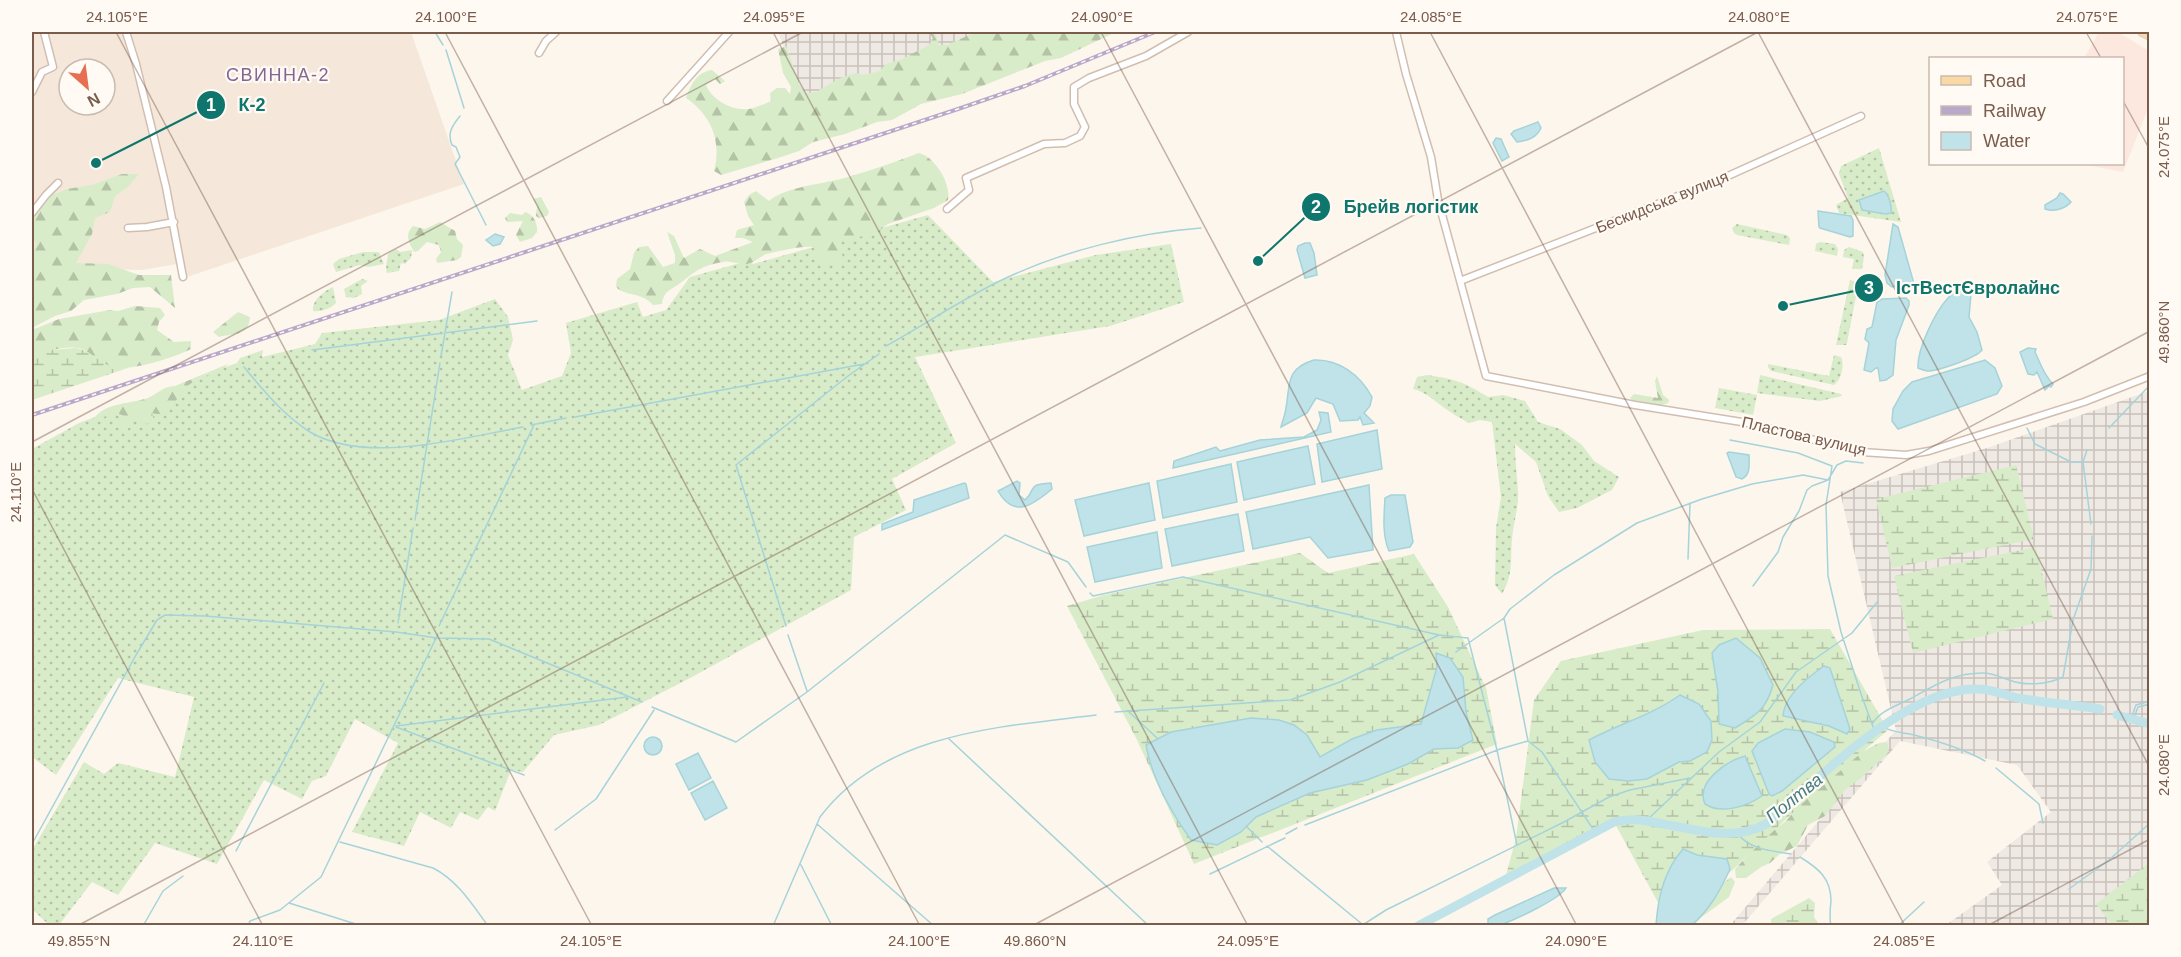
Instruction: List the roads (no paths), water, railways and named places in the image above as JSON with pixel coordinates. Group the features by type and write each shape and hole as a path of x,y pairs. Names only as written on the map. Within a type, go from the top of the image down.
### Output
{"main road":[{"path":"2142,32 2150,36"}],"street":[{"path":"32,92 42,72 53,67 44,32"},
{"path":"126,32 136,64 174,222 183,277"},
{"path":"539,53 546,41 556,32"},
{"path":"667,101 729,32"},
{"path":"946,209 969,190 966,178 1044,144 1065,143 1080,136 1085,127 1074,104 1074,87 1089,78 1146,56 1188,32"},
{"path":"1396,32 1431,157 1438,200 1460,280"},
{"name":"Бескидська вулиця","path":"1460,280 1719,180 1861,116"},
{"path":"32,213 58,183"},
{"path":"128,228 174,222"},
{"name":"Пластова вулиця","path":"1460,280 1486,376 1635,405 1748,423 1862,452 1906,455 1929,451 2084,402 2150,376"}],"water":[{"path":"1538,122 1541,128 1531,138 1517,142 1511,134 1514,131"},
{"path":"1496,138 1501,139 1509,157 1502,161 1493,143"},
{"path":"1884,191 1890,201 1891,213 1862,210 1859,200"},
{"path":"2060,193 2071,202 2059,209 2045,209 2045,205 2057,198"},
{"path":"1818,211 1851,216 1853,236 1820,228"},
{"path":"1893,224 1898,227 1913,282 1892,287 1887,283 1885,275"},
{"path":"495,234 504,237 500,244 493,246 486,240"},
{"path":"1310,243 1314,253 1317,275 1305,278 1297,250 1298,246"},
{"path":"1964,285 1971,294 1969,317 1977,332 1982,350 1965,360 1940,369 1928,371 1918,368 1920,351 1933,321 1948,298"},
{"path":"1906,298 1909,305 1896,340 1893,375 1880,381 1878,368 1871,372 1864,370 1869,343 1865,339 1867,329 1872,327 1877,302 1882,299"},
{"path":"2028,348 2036,349 2035,352 2042,369 2053,384 2045,390 2037,372 2034,375 2028,374 2020,352"},
{"path":"1314,360 1332,362 1355,375 1372,397 1370,406 1364,413 1374,423 1363,425 1360,417 1358,420 1340,421 1333,404 1316,398 1307,413 1281,427 1290,380 1297,369"},
{"path":"1985,360 1995,368 2002,386 1997,394 1898,429 1892,421 1893,409 1903,391 1912,382"},
{"path":"1319,412 1328,413 1331,432 1173,468 1174,461 1216,447 1220,451 1260,440 1304,437 1317,430 1321,420"},
{"path":"1377,430 1382,469 1322,482 1317,444"},
{"path":"1308,446 1315,484 1244,500 1237,462"},
{"path":"1727,453 1749,455 1748,472 1742,479 1736,477"},
{"path":"1231,464 1237,502 1163,518 1157,481"},
{"path":"1017,481 1020,483 1019,495 1025,500 1035,486 1051,483 1052,489 1031,504 1017,507 1004,500 998,491"},
{"path":"964,483 969,498 882,530 882,524 913,512 914,500"},
{"path":"1149,483 1155,520 1084,536 1075,500"},
{"path":"1369,485 1373,550 1328,558 1310,537 1253,549 1246,512"},
{"path":"1391,495 1405,495 1413,542 1410,547 1389,551 1384,532 1384,511 1385,498"},
{"path":"1238,514 1244,551 1172,566 1165,529"},
{"path":"1157,532 1162,568 1095,582 1087,547"},
{"path":"1736,638 1760,658 1773,685 1767,700 1759,711 1735,728 1719,724 1718,692 1712,653 1719,645"},
{"path":"1436,653 1450,658 1463,677 1466,712 1473,740 1458,748 1434,749 1408,764 1367,780 1310,793 1256,817 1241,832 1217,845 1191,840 1163,795 1146,745 1171,732 1251,718 1279,720 1294,725 1307,735 1320,757 1352,739 1377,730 1421,724 1437,667"},
{"path":"1824,666 1830,668 1850,729 1847,734 1829,726 1783,716 1792,694 1804,681"},
{"path":"1680,695 1699,704 1711,721 1712,740 1707,752 1690,761 1679,762 1647,779 1628,781 1609,779 1595,762 1589,740 1658,708"},
{"path":"1785,729 1810,732 1834,742 1835,747 1782,791 1772,796 1769,794 1752,751 1758,743"},
{"path":"653,737 661,742 662,746 657,754 653,755 645,750 644,746 649,738"},
{"path":"698,753 711,778 689,790 676,764"},
{"path":"1745,756 1762,796 1749,803 1727,809 1705,804 1704,788 1714,774"},
{"path":"713,781 727,808 705,820 691,793"},
{"path":"1683,849 1697,855 1727,859 1730,869 1714,899 1692,925 1656,925 1663,885 1676,857"},
{"path":"1554,888 1566,888 1555,898 1527,913 1501,925 1488,925 1488,919 1495,915"}],"waterway":[{"path":"435,32 443,45"},
{"path":"446,50 464,108"},
{"path":"460,116 450,133 452,145 456,147 460,157 455,164 486,225"},
{"path":"886,346 991,285 1053,259 1102,244 1176,230 1201,228"},
{"path":"441,356 452,292"},
{"path":"312,350 537,321"},
{"path":"786,626 736,465 879,354"},
{"path":"415,520 440,363"},
{"path":"575,417 864,364"},
{"path":"244,367 291,418 310,432 333,442 358,447 415,446 523,427"},
{"path":"2109,428 2150,385"},
{"path":"531,425 566,418"},
{"path":"439,626 534,425"},
{"path":"2027,428 2035,444 2071,462 2082,462"},
{"path":"1730,440 1798,453 1832,466 1826,505 1828,576 1841,632 1875,732"},
{"path":"2087,450 2083,462 2091,524"},
{"path":"1753,586 1778,552 1783,537 1799,511 1807,490 1828,480 1837,465 1846,461 1863,463"},
{"path":"1595,832 1542,752 1528,741 1504,618 1510,609 1554,575 1637,523 1702,499 1752,484 1803,475 1828,480"},
{"path":"1688,559 1690,503"},
{"path":"398,623 413,528"},
{"path":"652,707 736,742 807,692 1005,535 1068,562 1086,587"},
{"path":"1872,724 1889,709 1936,685 1962,675 1987,673 2029,684 2050,682 2063,677 2073,620 2091,569 2092,536"},
{"path":"1090,593 1093,596 1183,577 1439,635"},
{"path":"1647,820 1719,752 1760,722 1796,672 1852,633 1878,601"},
{"path":"32,844 136,655 157,620 165,615 205,616 396,632 437,638 489,639 642,702"},
{"path":"1456,652 1504,618"},
{"path":"248,926 250,921 280,910 321,877 438,634"},
{"path":"788,635 807,691"},
{"path":"1115,712 1290,700 1340,682 1439,635 1468,638 1497,750 1517,845"},
{"path":"236,851 324,683"},
{"name":"Полтва","path":"1418,926 1614,822 1637,820 1721,833 1755,829 1766,824 1864,739 1922,703 1950,692 1983,689 2028,700 2100,709"},
{"path":"396,726 627,697"},
{"path":"2131,719 2136,705 2150,701"},
{"path":"2133,720 2138,707 2150,704"},
{"path":"555,830 596,799 654,710"},
{"path":"1128,711 1157,738"},
{"path":"773,926 820,817 846,789 877,767 910,751 983,730 1096,715"},
{"name":"Полтва","path":"2117,715 2150,724"},
{"path":"1882,726 1951,746 1985,761"},
{"path":"396,727 524,775"},
{"path":"948,738 1149,926"},
{"path":"1305,825 1500,749 1528,741"},
{"path":"1996,768 2039,804 2043,823"},
{"path":"1361,926 1386,910 1564,822 1609,797 1630,790 1690,778"},
{"path":"2069,889 2109,860 2150,823"},
{"path":"817,824 934,926"},
{"path":"1246,826 1262,842"},
{"path":"1286,834 1297,828"},
{"path":"1738,834 1755,847 1791,854"},
{"path":"1210,874 1285,838"},
{"path":"340,842 433,868 442,873 457,886 488,926"},
{"path":"1267,846 1362,924"},
{"path":"1800,857 1818,870 1829,886 1831,926"},
{"path":"801,865 832,926"},
{"path":"143,926 163,891 183,876"},
{"path":"1898,926 1924,902"},
{"path":"289,903 362,926"}],"railway":[{"path":"32,415 958,109 1025,86 1155,32"}],"place":[{"name":"К-2","path":"96,163"},
{"name":"Брейв логістик","path":"1258,261"},
{"name":"ІстВестЄвролайнс","path":"1783,306"}],"district":[{"name":"СВИННА-2","path":"278,75"}]}
